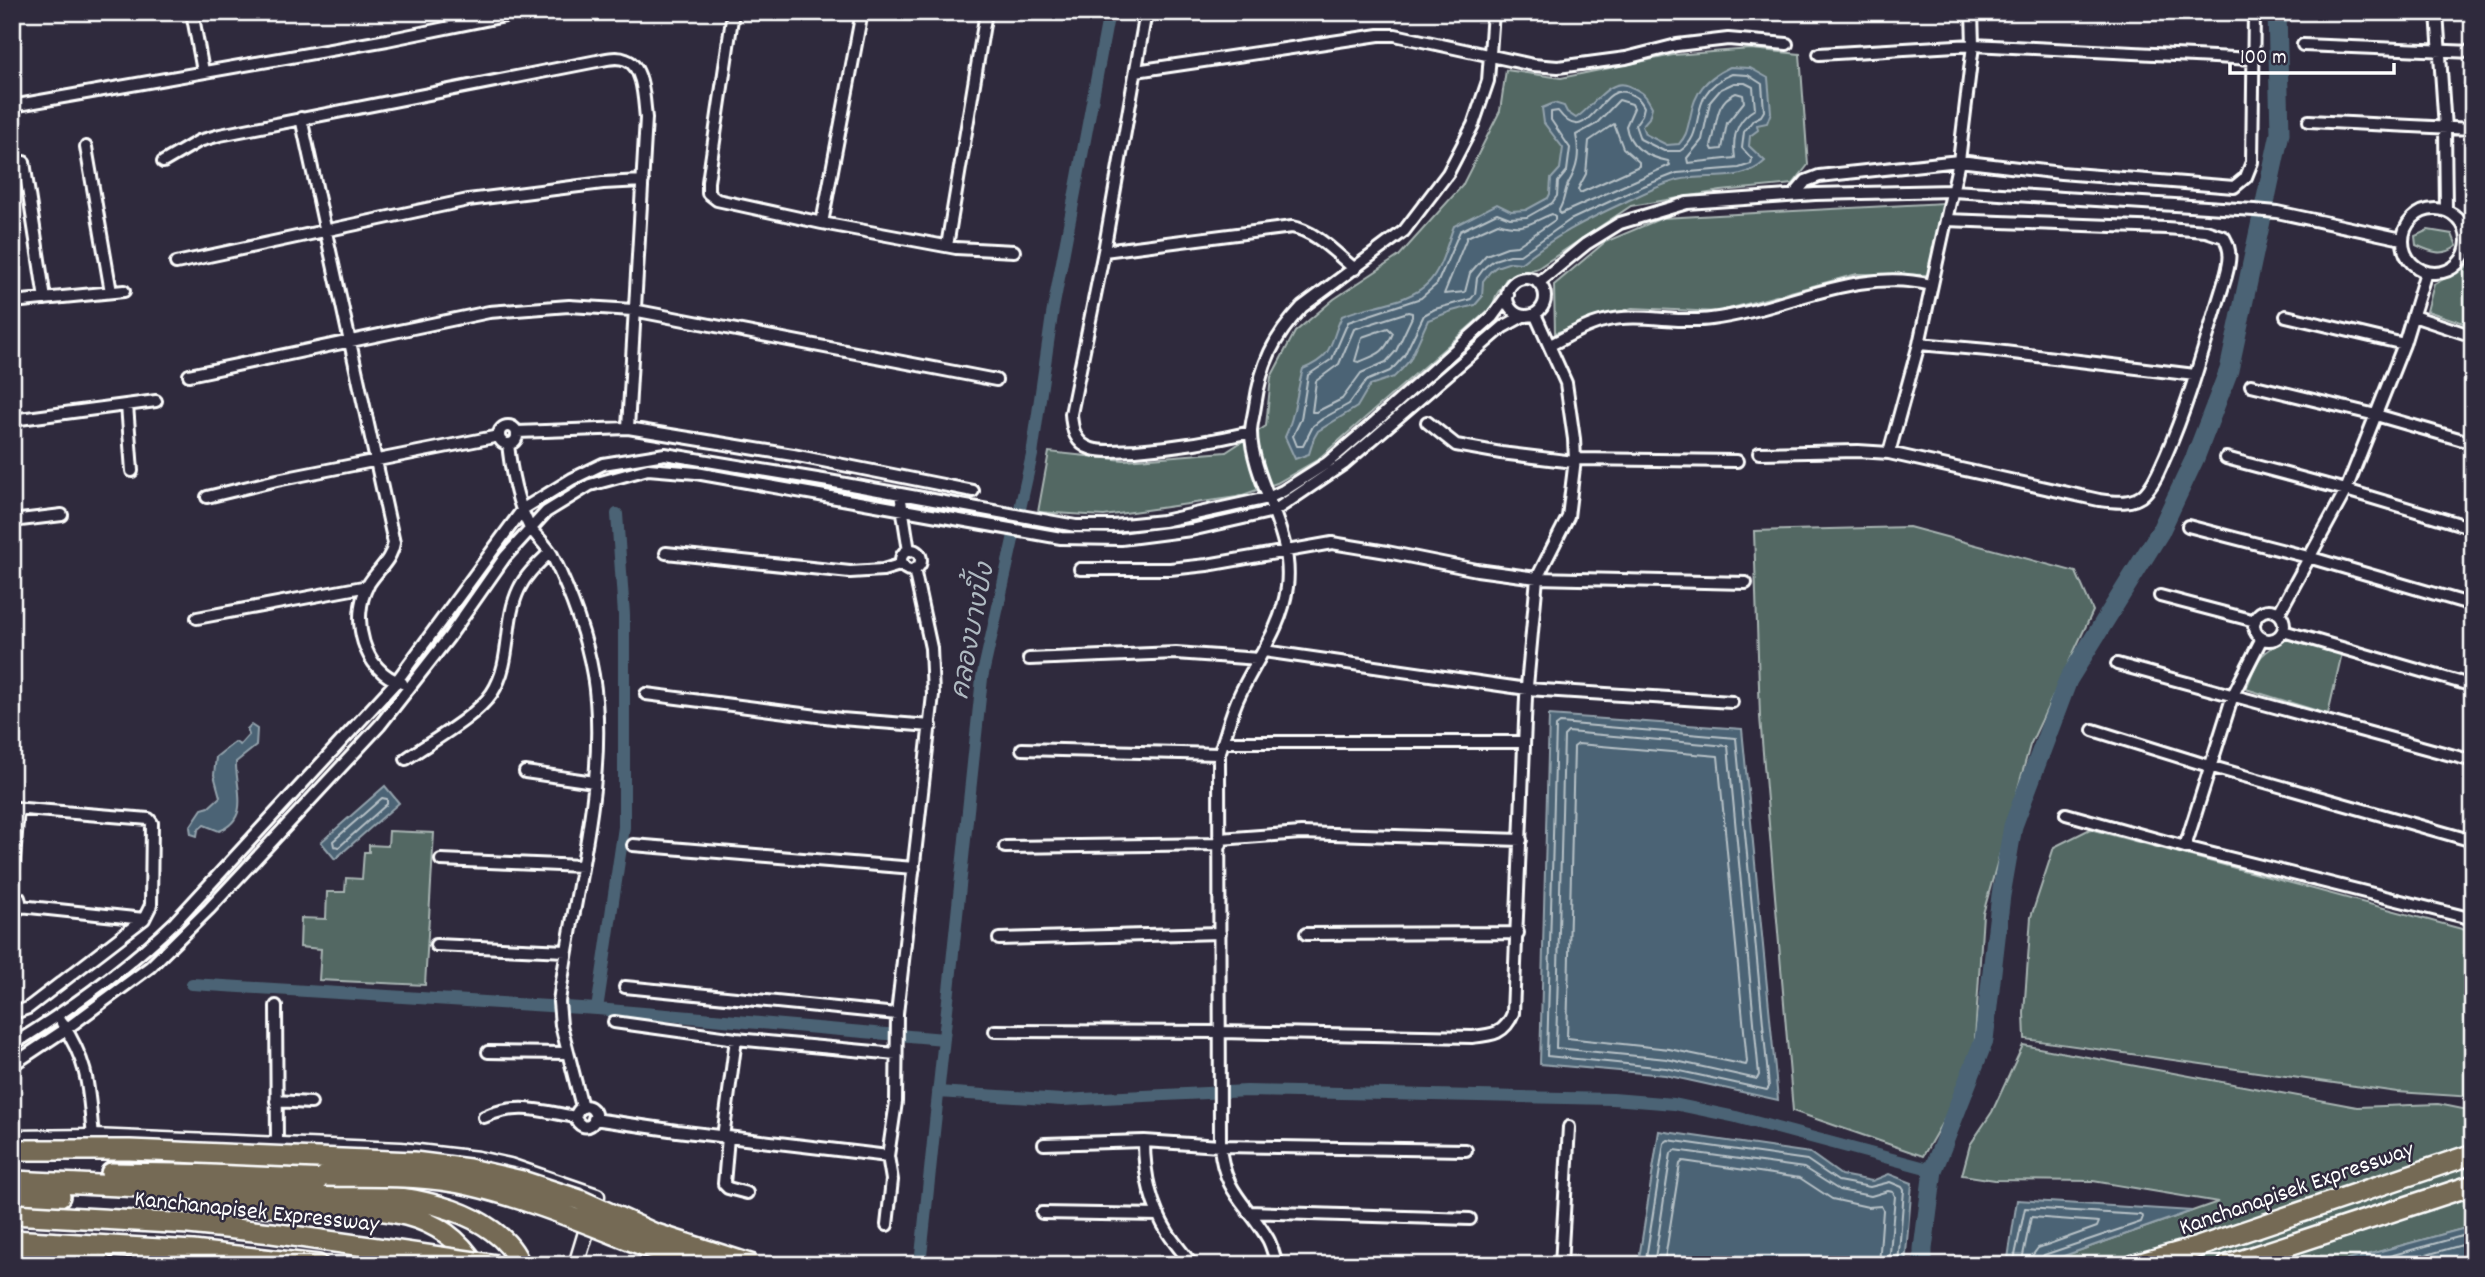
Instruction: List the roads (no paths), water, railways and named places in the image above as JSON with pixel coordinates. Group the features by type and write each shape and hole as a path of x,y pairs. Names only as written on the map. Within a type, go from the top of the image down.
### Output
{"highway":[{"path":"12,1150 143,1150 414,1162 470,1169 522,1181 580,1200 653,1233 753,1265"},
{"name":"Kanchanapisek Expressway","path":"2134,1265 2195,1248 2473,1154"},
{"path":"12,1180 93,1173 203,1173 414,1179 466,1184 574,1217 647,1248 696,1265"},
{"path":"12,1180 206,1190 369,1194 413,1200 452,1210 483,1224 503,1240 517,1256 520,1265"},
{"path":"2228,1265 2473,1185"},
{"path":"12,1196 368,1209 411,1215 435,1225 455,1238 475,1265"},
{"name":"Kanchanapisek Expressway","path":"12,1213 189,1224 496,1265"},
{"name":"Kanchanapisek Expressway","path":"12,1240 193,1251 318,1265"},
{"path":"12,1259 60,1260 103,1265"}],"street":[{"path":"192,12 203,71"},
{"path":"12,106 387,40 524,12"},
{"path":"733,12 708,193 717,200 822,223 947,246 1014,251"},
{"path":"822,223 862,12"},
{"path":"947,246 986,12"},
{"path":"1146,12 1072,414 1072,431 1091,449 1121,451 1177,446 1251,432"},
{"path":"1277,1265 1268,1240 1230,1187 1220,1146 1219,754 1227,723 1275,632 1284,607 1287,583 1286,550 1280,524 1268,498 1251,432 1259,380 1277,337 1302,307 1404,231 1448,173 1482,102 1491,56 1493,12"},
{"path":"1889,453 1919,344 1959,161 1973,45 1972,12"},
{"path":"1794,195 1806,181 1819,176 1959,161 2061,173 2234,187 2246,177 2252,162 2254,12"},
{"path":"2437,12 2445,128 2446,210"},
{"path":"1136,71 1379,35 1395,35 1558,68 1626,58 1677,45 1728,39 1787,44"},
{"path":"1819,54 1973,45 2254,59"},
{"path":"2303,46 2473,52"},
{"path":"163,162 199,141 301,118 613,58 625,59 633,64 638,74 646,118 628,428"},
{"path":"301,118 394,542 388,559 368,586 360,622 362,641 369,655 396,681 412,686"},
{"path":"2309,121 2473,129"},
{"path":"86,146 111,292"},
{"path":"24,162 46,299"},
{"path":"176,262 468,201 603,183 643,181"},
{"path":"1538,283 1586,244 1620,223 1651,212 1687,203 1794,195 1953,191 2277,212 2402,239"},
{"path":"2429,209 2446,210 2458,218 2470,242 2457,265 2448,271 2437,273 2426,272 2408,260 2402,239 2410,219 2429,209"},
{"path":"1759,453 1889,453 2099,500 2118,503 2132,501 2144,495 2154,481 2179,426 2195,375 2230,262 2230,247 2224,237 2206,231 2180,229 1946,220"},
{"path":"1104,251 1292,227 1303,229 1318,238 1355,269"},
{"path":"2279,613 2346,490 2404,344 2426,272"},
{"path":"12,1045 136,959 175,922 396,681 523,509 572,479 603,464 665,454 1076,526 1113,526 1163,521 1268,498 1327,463 1492,317 1508,295 1511,286 1521,279 1533,280 1544,293 1545,299 1540,310 1503,327 1346,463 1274,511 1191,530 1121,539 1091,540 1040,536 696,473 648,469 590,485 546,512 530,527 380,725 209,909 150,967 12,1065"},
{"path":"1550,345 1605,320 1709,320 1848,284 1878,279 1912,280 1931,285"},
{"path":"12,302 124,291"},
{"path":"1508,295 1508,304 1512,310 1523,316"},
{"path":"189,374 489,312 569,306 633,310 996,380"},
{"path":"995,1031 1472,1037 1501,1032 1509,1024 1513,1013 1524,743 1537,579 1568,517 1574,461 1574,439 1566,383 1535,314"},
{"path":"2286,316 2404,344"},
{"path":"2413,316 2473,336"},
{"path":"1919,344 1988,349 2195,375"},
{"path":"2251,385 2376,415 2473,443"},
{"path":"12,420 156,401"},
{"path":"127,405 132,471"},
{"path":"1427,422 1456,445 1574,461 1737,461"},
{"path":"207,497 376,461 503,440 514,441 517,432 628,428 793,455 973,491"},
{"path":"503,440 512,479 530,527 551,552 575,609 593,675 597,726 594,782 560,994 561,1025 582,1107"},
{"path":"2226,458 2473,528"},
{"path":"900,494 909,551"},
{"path":"12,521 62,515"},
{"path":"2188,526 2308,557 2473,605"},
{"path":"1080,569 1170,569 1332,543 1537,579 1746,583"},
{"path":"909,551 915,551 921,557 919,566 914,569 906,568 903,564 903,556 909,551"},
{"path":"406,759 478,708 492,693 505,660 512,607 519,589 532,569 551,552"},
{"path":"666,553 850,572 883,570 903,564"},
{"path":"887,1225 892,1180 888,1156 896,1102 897,1018 933,695 931,648 914,569"},
{"path":"197,618 368,586"},
{"path":"2160,596 2255,621"},
{"path":"2264,611 2279,613 2284,621 2283,631 2276,639 2262,639 2255,631 2255,621 2264,611"},
{"path":"2283,631 2473,687"},
{"path":"2185,847 2232,695 2262,639"},
{"path":"1029,659 1176,653 1261,655 1527,689 1731,702"},
{"path":"2117,664 2473,761"},
{"path":"646,694 841,719 931,726"},
{"path":"2093,730 2473,841"},
{"path":"1224,742 1524,743"},
{"path":"1021,749 1219,754"},
{"path":"525,772 594,782"},
{"path":"12,884 15,808 151,821 151,905 144,919 28,1008 12,1010"},
{"path":"2066,814 2185,847 2473,919"},
{"path":"1005,847 1221,842 1301,833 1521,840"},
{"path":"633,845 914,868"},
{"path":"441,860 582,866"},
{"path":"12,894 19,898 16,910 144,919"},
{"path":"999,939 1220,933"},
{"path":"1306,934 1518,933"},
{"path":"436,945 566,951"},
{"path":"625,987 897,1018"},
{"path":"276,1006 277,1143"},
{"path":"57,1016 80,1052 87,1073 93,1137"},
{"path":"614,1022 736,1039 896,1050"},
{"path":"736,1039 725,1137 724,1184 728,1188 747,1193"},
{"path":"488,1052 568,1054"},
{"path":"276,1101 311,1103"},
{"path":"484,1117 500,1110 514,1108 575,1117 582,1127 589,1126 594,1119 593,1110 582,1107 575,1117"},
{"path":"594,1119 888,1156"},
{"path":"1561,1265 1569,1127"},
{"path":"12,1138 93,1137 277,1143 401,1150 478,1159 540,1175 597,1196 576,1265"},
{"path":"1144,1141 1147,1179 1159,1215 1168,1233 1192,1265"},
{"path":"1044,1144 1144,1141 1220,1146 1466,1150"},
{"path":"1248,1212 1470,1219"},
{"path":"1042,1213 1159,1215"}],"water":[{"path":"1730,67 1750,68 1768,78 1771,112 1767,123 1757,125 1758,130 1750,136 1749,146 1765,161 1746,173 1689,178 1664,185 1583,223 1545,245 1521,263 1511,262 1496,267 1483,281 1482,297 1475,305 1428,320 1410,360 1402,369 1394,377 1370,385 1357,407 1318,431 1309,454 1295,459 1285,437 1294,412 1303,369 1326,354 1342,316 1400,299 1421,289 1437,270 1454,226 1497,204 1511,211 1526,210 1548,198 1551,179 1560,169 1563,148 1544,123 1542,108 1554,103 1564,106 1567,112 1576,118 1608,89 1622,84 1643,94 1652,107 1649,118 1642,126 1645,134 1667,145 1679,144 1684,138 1698,93 1714,76"},
{"path":"1549,715 1742,729 1778,1100 1665,1075 1540,1064"},
{"path":"251,725 257,729 256,746 236,762 240,801 235,818 219,831 204,825 198,830 197,836 191,834 190,827 202,809 209,807 220,797 214,775 216,757 235,742 240,745 249,735 247,729"},
{"path":"385,786 399,803 335,859 321,842"},
{"path":"1659,1131 1810,1153 1841,1175 1872,1181 1889,1174 1912,1183 1905,1265 1638,1265"},
{"path":"2017,1200 2192,1211 2038,1265 2007,1265"},
{"path":"2473,1226 2473,1265 2332,1265 2344,1261"}],"waterway":[{"name":"คลองบางปิ้ง","path":"920,1265 982,678 1032,455 1052,315 1109,12"},
{"path":"1923,1265 1933,1170 1984,1040 2001,895 2013,826 2068,680 2160,532 2195,458 2229,370 2280,133 2277,12"},
{"path":"597,1009 624,827 624,615 617,514"},
{"path":"192,984 597,1009 944,1039"},
{"path":"938,1092 1062,1100 1247,1091 1613,1099 1674,1104 1736,1117 1933,1170"}]}
